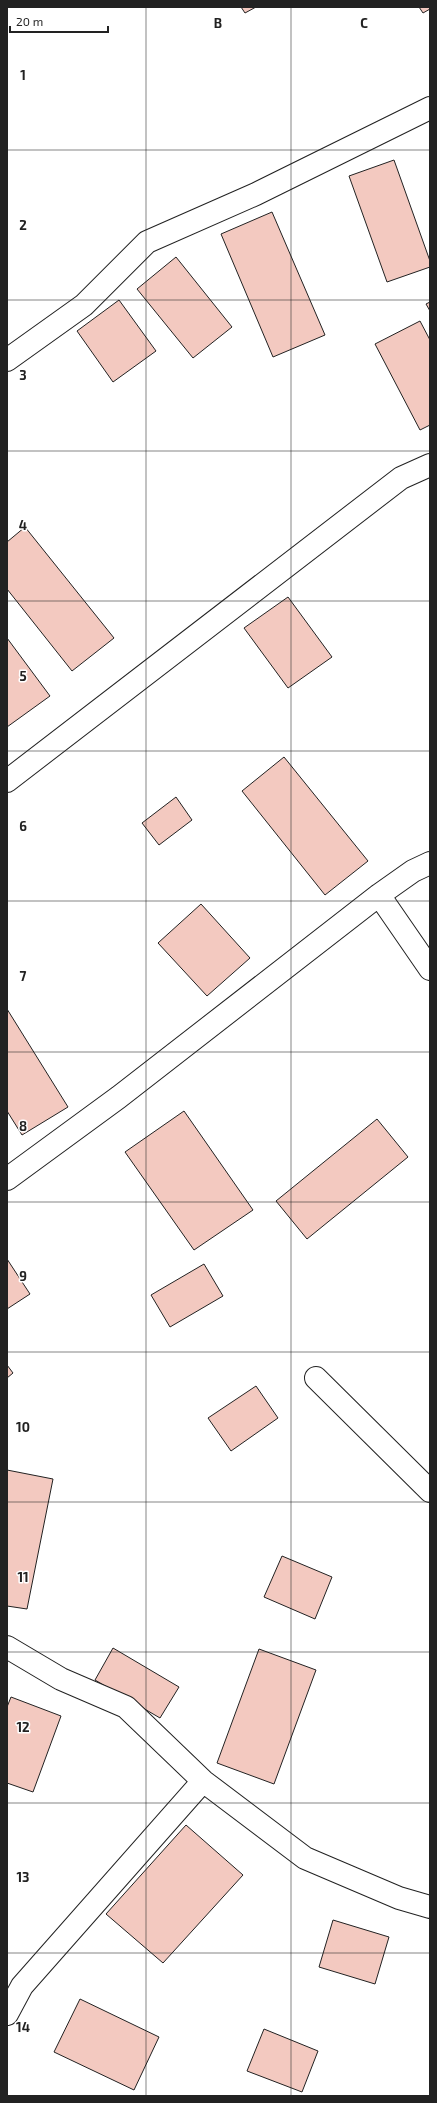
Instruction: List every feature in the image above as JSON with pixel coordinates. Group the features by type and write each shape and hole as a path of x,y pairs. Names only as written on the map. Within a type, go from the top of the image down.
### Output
{"street":[{"path":"7,360 84,305 147,242 256,194 430,108"},
{"path":"7,780 401,478 430,465"},
{"path":"7,1179 119,1097 379,895 413,871 430,863"},
{"path":"379,895 430,969"},
{"path":"316,1378 430,1490"},
{"path":"7,1647 61,1679 126,1707 203,1781 304,1858 399,1898 430,1907"},
{"path":"7,2014 22,1986 203,1781"}],"building":[{"path":"241,7 256,7 245,13"},
{"path":"419,7 430,7 430,9 423,13"},
{"path":"394,160 430,261 430,267 387,282 349,176"},
{"path":"272,212 325,335 273,357 221,234"},
{"path":"176,257 232,327 193,358 137,289"},
{"path":"119,300 156,351 113,382 77,331"},
{"path":"430,302 430,311 426,304"},
{"path":"420,321 430,340 430,425 420,430 375,344"},
{"path":"25,527 114,638 72,671 7,589 7,542"},
{"path":"288,597 332,657 288,688 244,628"},
{"path":"7,638 50,696 7,727"},
{"path":"284,757 368,861 325,895 242,791"},
{"path":"176,797 192,820 159,845 142,823"},
{"path":"201,904 250,958 207,996 158,943"},
{"path":"7,1009 68,1107 22,1135 7,1111"},
{"path":"184,1111 253,1210 194,1250 125,1152"},
{"path":"377,1119 408,1157 307,1239 276,1201"},
{"path":"7,1259 30,1294 7,1309"},
{"path":"204,1264 223,1296 170,1327 151,1295"},
{"path":"7,1365 13,1373 7,1378"},
{"path":"256,1386 278,1418 231,1451 208,1418"},
{"path":"7,1470 53,1479 27,1609 7,1606"},
{"path":"282,1556 332,1577 315,1619 264,1597"},
{"path":"113,1648 179,1687 160,1718 95,1680"},
{"path":"259,1649 316,1670 274,1784 217,1763"},
{"path":"11,1697 61,1716 33,1792 7,1783 7,1707"},
{"path":"186,1825 243,1875 163,1963 106,1914"},
{"path":"333,1920 389,1937 375,1984 319,1967"},
{"path":"80,1999 159,2037 134,2090 54,2052"},
{"path":"264,2029 318,2051 302,2092 247,2071"}]}
